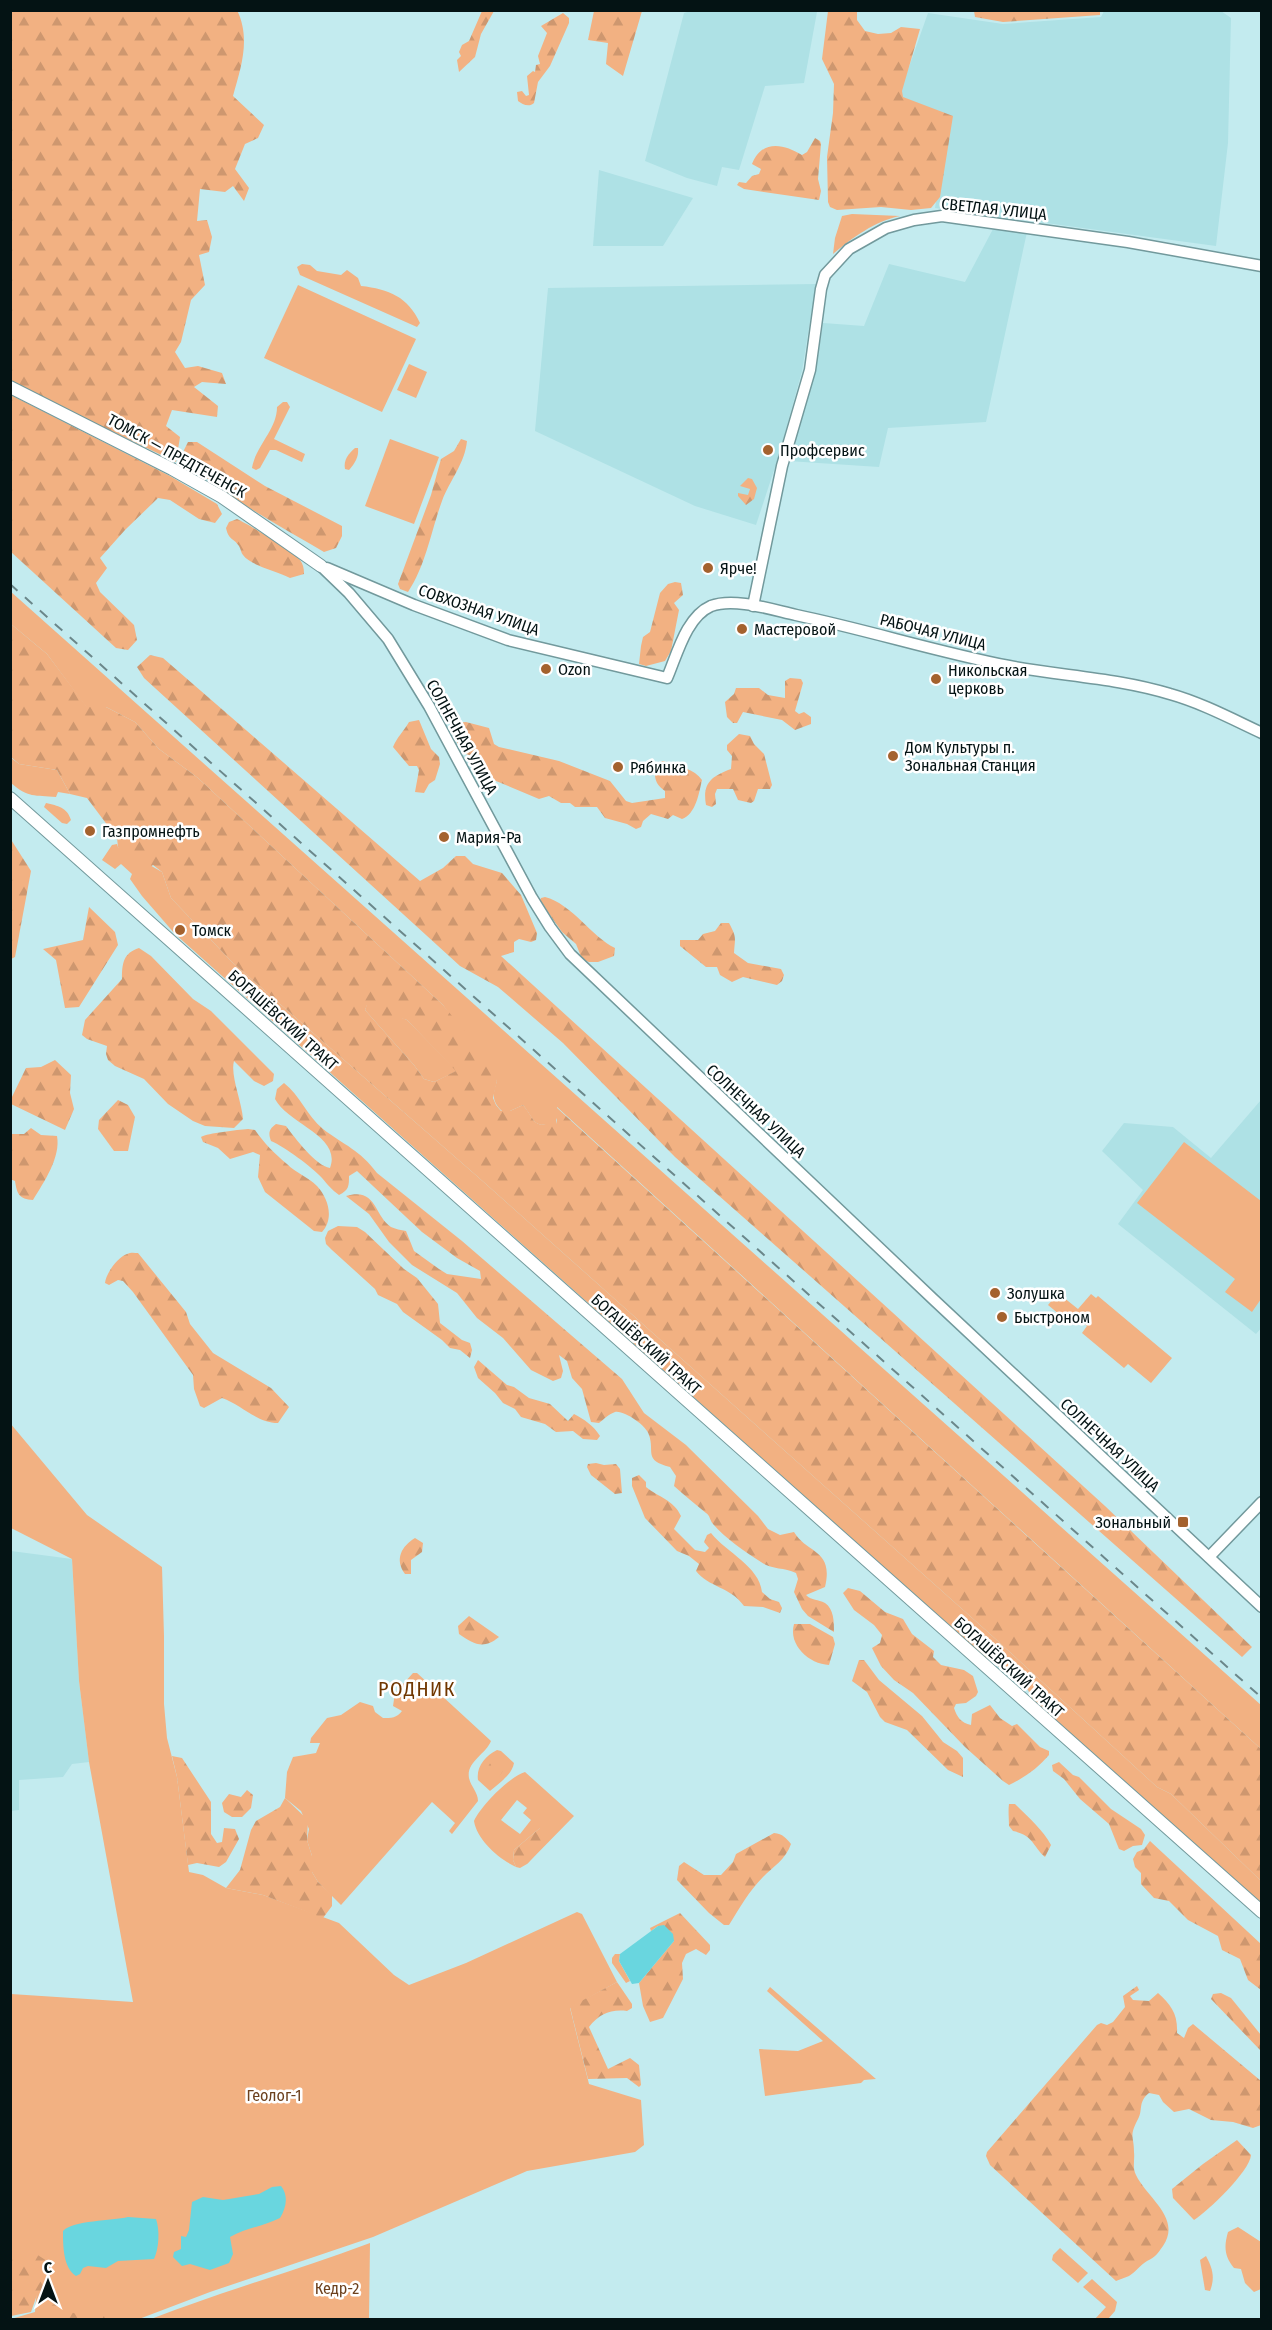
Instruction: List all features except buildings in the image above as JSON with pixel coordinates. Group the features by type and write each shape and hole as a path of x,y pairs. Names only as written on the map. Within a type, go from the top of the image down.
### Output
{"main road":[{"name":"ТОМСК — ПРЕДТЕЧЕНСК","path":"10,387 172,469 222,497 321,566"},
{"name":"БОГАШЁВСКИЙ ТРАКТ","path":"10,798 1262,1912"}],"street":[{"name":"СВЕТЛАЯ УЛИЦА","path":"753,606 782,466 810,370 821,289 825,275 849,249 886,228 914,220 942,216 1118,241 1262,266"},
{"name":"СОВХОЗНАЯ УЛИЦА","path":"321,566 414,605 508,639 667,678"},
{"name":"СОЛНЕЧНАЯ УЛИЦА","path":"321,566 349,593 388,639 429,706 532,898 570,954 924,1291 1262,1607"},
{"name":"РАБОЧАЯ УЛИЦА","path":"667,678 685,636 699,614 711,606 724,603 753,606 821,620 1007,665 1127,684 1170,694 1225,715 1262,734"},
{"path":"1209,1557 1262,1502"}],"shaded area":[{"path":"813,10 817,12 804,83 765,86 739,170 722,167 717,186 687,178 645,161 684,13 690,11"},
{"path":"1104,11 1221,11 1231,18 1228,143 1216,246 935,208 949,118 898,98 928,13 1003,24 1101,17"},
{"path":"599,170 693,198 663,246 593,246"},
{"path":"993,229 1027,232 986,422 888,428 879,467 788,461 816,369 823,323 864,326 889,264 965,282"},
{"path":"816,284 802,371 779,455 756,525 695,506 535,431 548,288"},
{"path":"1261,1100 1262,1327 1256,1334 1118,1224 1143,1190 1102,1151 1124,1123 1173,1127 1211,1158"},
{"path":"11,1551 72,1559 79,1681 89,1762 72,1764 63,1777 19,1780 19,1810 11,1811"}],"green space":[{"path":"237,10 244,42 233,96 264,125 258,138 245,144 235,169 249,188 244,201 233,186 225,192 200,189 197,221 207,220 212,237 209,252 199,255 205,285 191,300 181,342 175,352 185,368 198,366 222,373 226,384 202,382 194,387 218,406 217,417 172,410 166,426 180,437 176,462 11,383 10,11"},
{"path":"974,10 1100,11 1100,15 1003,22 975,17"},
{"path":"482,11 494,11 481,34 475,57 459,72 457,60 461,56 459,52 462,45 469,41"},
{"path":"594,11 642,11 623,76 606,64 608,43 588,40"},
{"path":"828,11 857,11 857,20 865,31 878,34 891,33 901,27 920,29 902,91 903,97 953,116 940,197 931,208 911,210 881,207 837,210 830,207 827,157 834,84 822,59"},
{"path":"563,13 569,18 569,23 550,66 538,82 534,103 524,104 518,101 517,92 522,91 526,96 529,95 527,76 535,72 536,65 540,64 538,56 547,33 541,26"},
{"path":"815,138 821,144 819,200 744,189 737,185 739,182 746,183 752,176 759,174 761,169 752,164 762,150 767,147 781,146 802,155 807,152"},
{"path":"852,214 900,216 873,226 833,254 842,216"},
{"path":"302,264 310,265 317,271 341,275 347,270 358,278 361,286 389,292 403,301 410,307 420,323 417,327 300,275 297,267"},
{"path":"298,285 416,339 382,412 264,358"},
{"path":"409,364 427,372 416,398 397,390"},
{"path":"11,395 170,476 217,504 222,514 215,523 199,519 170,500 158,498 100,558 107,568 96,583 100,592 134,625 137,640 128,650 116,648 11,552"},
{"path":"287,402 290,407 274,439 305,454 302,462 276,450 270,450 260,468 256,470 252,468 254,460 274,423 277,407"},
{"path":"390,439 439,457 414,524 365,506"},
{"path":"461,439 467,441 466,449 445,493 419,571 408,592 400,589 398,584 431,495 441,459 454,451"},
{"path":"188,442 197,442 265,486 342,526 342,536 336,548 324,552 216,485 185,459 184,450"},
{"path":"355,448 358,448 356,460 349,470 345,469 346,460"},
{"path":"748,478 752,479 757,488 754,499 746,505 738,493 748,495 750,489 740,486"},
{"path":"237,519 270,538 300,560 304,574 290,578 247,559 237,543 228,535 226,528 229,522"},
{"path":"681,583 683,595 674,603 679,610 671,651 665,661 646,666 639,664 643,637 650,632 660,593 668,584"},
{"path":"10,591 1261,1705 1261,1749 557,1107 556,1125 538,1124 523,1105 510,1111 502,1111 494,1097 497,1081 443,1005 198,778 159,749 135,722 106,707 87,708 47,654 11,624"},
{"path":"11,624 47,654 87,707 106,707 135,722 159,749 198,778 443,1005 490,1062 497,1081 493,1098 501,1111 510,1111 523,1105 535,1122 548,1125 556,1124 557,1120 552,1110 556,1107 1261,1749 1261,1881 1171,1794 1157,1787 989,1633 478,1177 232,962 171,898 162,872 153,865 144,872 118,847 117,838 87,798 70,794 57,770 19,764 11,757","holes":["367,1005 386,1022 397,1017 407,1020 456,1071 434,1082 424,1079 365,1010"]},
{"path":"150,655 163,658 420,881 443,868 456,856 465,856 473,864 502,873 521,895 537,933 536,940 531,942 519,939 514,942 514,952 501,956 1105,1506 1252,1647 1242,1657 675,1157 563,1043 498,987 460,966 144,678 137,667"},
{"path":"790,678 801,679 803,683 795,711 799,714 804,712 811,717 811,724 795,730 782,720 743,712 737,723 733,723 727,717 725,702 734,694 736,688 759,688 768,695 785,698 785,681"},
{"path":"419,720 431,749 439,757 440,764 435,780 429,784 424,793 415,792 419,770 417,766 409,766 393,747 409,722"},
{"path":"466,722 489,728 494,744 499,747 559,761 610,781 626,801 632,803 665,798 665,791 656,779 656,764 663,761 684,768 702,780 696,802 691,813 682,819 673,815 668,819 651,814 643,821 641,827 636,829 605,818 597,807 575,807 549,796 539,799 484,776 480,759 463,753 454,735 455,723"},
{"path":"739,734 750,736 764,754 772,785 770,789 758,789 751,803 738,800 733,789 717,789 716,804 712,807 706,805 706,791 710,781 731,769 732,756 727,750 727,745"},
{"path":"10,757 19,764 57,770 70,794 58,792 56,797 32,795 22,791 11,783"},
{"path":"46,803 64,810 71,820 67,824 62,823 44,807"},
{"path":"10,838 31,871 15,957 11,959"},
{"path":"117,844 118,847 162,872 171,898 232,962 478,1177 989,1633 1157,1787 1171,1794 1261,1881 1261,1904 1034,1702 1028,1690 1008,1671 1006,1672 981,1654 175,934 142,896 130,879 132,874 121,864 115,869 102,860 112,845"},
{"path":"545,897 564,906 606,943 615,948 614,956 598,962 582,959 576,944 562,932 540,901"},
{"path":"89,907 115,932 118,945 79,1007 65,1008 56,960 43,949 83,940"},
{"path":"721,923 729,923 733,932 734,953 748,963 781,969 784,975 782,981 777,985 743,977 732,982 720,975 717,967 706,967 680,946 680,940 698,940 703,934 715,931"},
{"path":"139,948 151,956 193,999 211,1011 274,1074 273,1081 264,1086 254,1081 234,1061 234,1074 243,1119 234,1128 205,1126 193,1121 168,1104 144,1079 115,1066 108,1060 107,1046 82,1035 85,1020 122,979 123,964 127,956"},
{"path":"367,1004 407,1020 457,1071 434,1082 424,1079 365,1010"},
{"path":"55,1060 71,1075 70,1093 74,1109 65,1130 11,1104 11,1099 26,1068 41,1067"},
{"path":"284,1083 295,1093 312,1118 323,1129 358,1153 377,1173 462,1241 622,1379 644,1413 686,1445 758,1516 768,1529 780,1535 794,1532 799,1539 818,1553 826,1565 825,1587 806,1595 828,1606 833,1616 834,1632 808,1616 802,1609 794,1592 798,1579 796,1573 765,1565 729,1540 712,1523 707,1514 674,1486 676,1476 670,1467 653,1458 649,1435 640,1423 619,1412 611,1414 599,1423 591,1422 582,1389 572,1378 567,1361 559,1355 563,1371 561,1378 553,1381 531,1370 503,1338 477,1318 457,1293 412,1265 389,1242 369,1214 346,1196 356,1194 369,1199 385,1222 391,1227 406,1231 414,1251 447,1274 481,1279 480,1271 457,1258 422,1232 357,1171 349,1176 348,1187 339,1195 318,1173 271,1141 269,1133 276,1124 286,1126 312,1157 330,1168 332,1157 328,1147 312,1131 282,1108 275,1099 277,1089"},
{"path":"118,1100 128,1105 135,1117 128,1151 114,1151 98,1129 99,1120"},
{"path":"31,1128 41,1135 57,1136 58,1144 51,1169 33,1200 20,1195 15,1181 10,1179 11,1134 24,1134"},
{"path":"248,1129 255,1130 278,1157 321,1191 329,1209 328,1221 322,1232 314,1231 265,1192 258,1177 260,1155 253,1152 230,1159 218,1148 203,1142 201,1137"},
{"path":"1184,1142 1261,1201 1261,1299 1252,1312 1225,1292 1235,1279 1137,1203"},
{"path":"338,1226 357,1227 365,1232 404,1269 417,1278 438,1304 440,1323 462,1340 470,1343 472,1350 470,1358 460,1350 450,1348 403,1312 397,1304 378,1295 375,1289 326,1244 325,1238 328,1231"},
{"path":"128,1253 138,1253 186,1312 190,1324 213,1353 271,1388 289,1407 278,1423 256,1417 222,1398 204,1408 200,1406 194,1389 193,1375 133,1292 123,1281 118,1280 109,1285 105,1283 110,1270 120,1258"},
{"path":"1058,1293 1078,1309 1091,1294 1096,1298 1098,1296 1172,1358 1151,1383 1128,1364 1124,1368 1082,1333 1087,1326 1077,1318 1071,1324 1048,1305"},
{"path":"478,1360 507,1385 514,1387 529,1398 550,1404 568,1421 574,1414 578,1416 592,1426 600,1436 597,1440 583,1439 573,1431 556,1432 545,1424 521,1417 515,1409 503,1403 478,1378 474,1367"},
{"name":"Геолог-1","path":"10,1423 87,1515 162,1567 164,1704 167,1738 177,1777 189,1872 203,1875 226,1888 263,1895 339,1923 394,1975 409,1985 466,1963 577,1912 582,1914 617,1982 570,2008 589,2084 641,2100 644,2145 635,2152 527,2171 373,2237 210,2292 139,2319 11,2319 35,2312 39,2264 11,2270 11,1994 133,2002 89,1762 79,1681 72,1559 11,1528"},
{"path":"588,1464 616,1464 620,1469 622,1493 615,1494 591,1475"},
{"path":"639,1475 646,1482 646,1487 670,1502 678,1511 681,1516 674,1529 695,1550 705,1552 709,1548 704,1542 707,1535 711,1533 749,1567 760,1583 762,1592 770,1599 779,1602 782,1608 780,1613 763,1607 744,1606 733,1595 701,1576 696,1571 699,1564 689,1556 677,1551 645,1518 632,1486 632,1478"},
{"path":"415,1538 423,1543 422,1552 411,1560 411,1574 405,1574 400,1563 401,1553 406,1545"},
{"path":"848,1588 860,1591 885,1612 903,1619 912,1634 934,1651 933,1657 941,1665 964,1670 973,1676 978,1692 976,1696 966,1703 956,1704 954,1708 962,1721 971,1725 972,1714 990,1705 1000,1718 1012,1726 1017,1724 1040,1747 1049,1751 1049,1755 1020,1779 1009,1785 1003,1781 965,1747 913,1693 894,1680 881,1666 872,1648 880,1643 882,1635 874,1625 854,1610 843,1593"},
{"path":"469,1616 499,1637 488,1643 479,1644 459,1634 458,1626"},
{"path":"794,1624 810,1624 833,1637 835,1644 829,1665 814,1661 802,1652 794,1639"},
{"path":"859,1660 864,1660 879,1680 922,1716 943,1742 957,1751 963,1758 963,1777 948,1770 907,1730 885,1722 880,1717 867,1692 852,1681"},
{"path":"413,1673 417,1673 491,1741 470,1767 469,1778 478,1801 452,1834 449,1831 455,1823 432,1802 341,1905 318,1882 312,1872 312,1856 307,1840 309,1829 301,1811 285,1798 287,1772 293,1757 316,1753 320,1743 310,1743 311,1738 327,1718 341,1715 360,1702 373,1706 375,1712 383,1718 398,1715 402,1711 393,1706 395,1693"},
{"path":"497,1750 514,1763 508,1775 490,1791 478,1780 478,1771 485,1759"},
{"path":"172,1756 182,1758 211,1802 211,1834 217,1843 222,1842 224,1828 235,1829 239,1839 226,1862 219,1867 197,1863 188,1865 177,1777"},
{"path":"495,1760 500,1760 504,1765 503,1771 497,1779 489,1779 488,1768"},
{"path":"1059,1762 1073,1775 1079,1777 1111,1809 1141,1829 1145,1835 1142,1845 1133,1846 1124,1851 1119,1849 1109,1824 1053,1771 1052,1765"},
{"path":"525,1772 574,1816 527,1864 540,1828 514,1850 513,1860 516,1867 484,1842 474,1821 496,1793","holes":["517,1800 527,1808 523,1813 531,1820 520,1834 501,1820"]},
{"path":"247,1790 253,1795 251,1808 242,1817 232,1817 224,1812 222,1803 229,1794 241,1797"},
{"path":"285,1798 308,1820 307,1840 312,1856 312,1872 318,1882 332,1895 332,1906 323,1918 263,1895 226,1888 240,1870 251,1830 256,1821 280,1807"},
{"path":"1009,1804 1015,1804 1048,1839 1051,1845 1045,1857 1025,1835 1013,1831 1009,1826"},
{"path":"540,1828 545,1828 547,1842 527,1864 520,1868 516,1867 513,1860 514,1850"},
{"path":"774,1833 788,1840 791,1844 789,1849 753,1888 729,1925 724,1925 709,1913 677,1880 679,1866 684,1862 704,1875 721,1875 733,1862 736,1854"},
{"path":"1150,1841 1261,1944 1261,1990 1248,1980 1240,1959 1222,1950 1218,1936 1188,1920 1169,1901 1154,1898 1141,1884 1141,1873 1135,1867 1133,1859 1137,1852 1144,1849"},
{"path":"680,1913 710,1945 710,1950 706,1955 696,1949 686,1954 682,1963 683,1979 663,2018 650,2022 643,2006 639,1983 674,1941 658,1926 651,1931 650,1928"},
{"path":"615,1954 620,1954 619,1961 630,1981 626,1983 612,1963"},
{"path":"617,1982 632,2004 632,2008 627,2011 606,2013 589,2027 608,2069 630,2058 639,2065 641,2085 639,2087 627,2078 588,2079 570,2007"},
{"path":"1137,1986 1139,1990 1130,1996 1133,2000 1149,2001 1158,1993 1173,2010 1177,2033 1184,2038 1188,2028 1193,2024 1261,2081 1261,2125 1253,2128 1233,2122 1211,2120 1189,2109 1174,2112 1159,2095 1149,2093 1145,2097 1133,2134 1134,2169 1141,2184 1166,2217 1168,2236 1154,2257 1134,2273 1116,2281 990,2165 986,2156 987,2152 1097,2025 1101,2023 1107,2025 1113,2022 1125,2007 1123,1996"},
{"path":"770,1987 876,2079 765,2096 759,2049 798,2051 823,2041 767,1991"},
{"path":"1221,1993 1231,1998 1261,2035 1261,2051 1211,1999 1213,1994"},
{"path":"1237,2140 1251,2155 1249,2162 1227,2190 1194,2220 1173,2198 1172,2189"},
{"path":"1238,2227 1261,2242 1261,2289 1254,2292 1245,2283 1241,2269 1234,2268 1227,2255 1228,2232"},
{"name":"Кедр-2","path":"370,2243 369,2319 151,2319 205,2299"},
{"path":"24,2246 50,2263 50,2280 37,2295 31,2312 11,2316 11,2252"},
{"path":"1060,2248 1088,2273 1078,2283 1052,2260 1053,2255"},
{"path":"1206,2256 1212,2274 1210,2291 1205,2290 1200,2260"},
{"path":"1092,2279 1117,2302 1115,2311 1108,2319 1095,2319 1106,2307 1083,2287"},
{"path":"57,2304 72,2313 97,2309 103,2313 105,2319 49,2319 51,2305"}],"water":[{"path":"664,1925 673,1934 674,1941 639,1983 632,1984 619,1961 620,1954 658,1926"},
{"path":"281,2186 286,2202 280,2218 230,2237 233,2254 229,2263 210,2270 190,2264 182,2266 173,2257 174,2252 181,2249 181,2236 186,2237 189,2230 192,2202 203,2197 223,2200 259,2194 272,2187"},
{"path":"128,2217 156,2219 158,2239 154,2259 118,2261 106,2268 88,2266 76,2276 68,2268 63,2231 68,2227 84,2223"}],"railway":[{"path":"10,584 1262,1698"}],"place":[{"name":"Профсервис","path":"768,450"},
{"name":"Ярче!","path":"708,568"},
{"name":"Мастеровой","path":"742,629"},
{"name":"Ozon","path":"546,669"},
{"name":"Никольская церковь","path":"936,679"},
{"name":"Дом Культуры п. Зональная Станция","path":"893,756"},
{"name":"Рябинка","path":"618,767"},
{"name":"Газпромнефть","path":"90,831"},
{"name":"Мария-Ра","path":"444,837"},
{"name":"Томск","path":"180,930"},
{"name":"Золушка","path":"995,1293"},
{"name":"Быстроном","path":"1002,1317"},
{"name":"Зональный","path":"1183,1522"}],"district":[{"name":"РОДНИК","path":"417,1689"}]}
